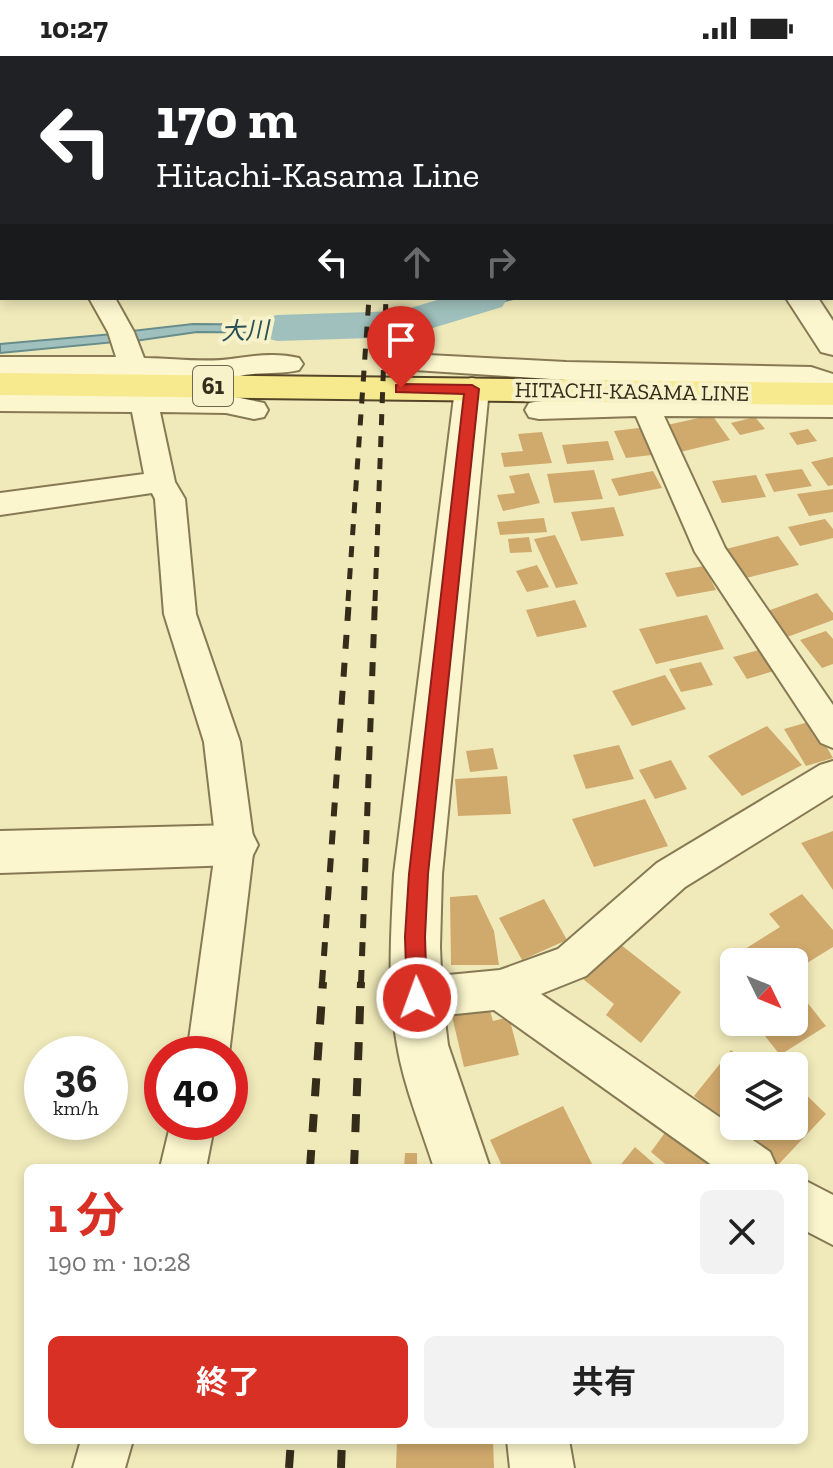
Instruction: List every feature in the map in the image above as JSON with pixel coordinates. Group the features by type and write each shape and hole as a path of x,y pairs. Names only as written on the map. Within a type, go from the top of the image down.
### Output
{"main road":[{"name":"HITACHI-KASAMA LINE","path":"0,384 833,394"}],"street":[{"path":"103,300 127,347"},
{"path":"803,300 833,345"},
{"path":"0,366 127,347 236,368 248,363 289,364"},
{"path":"409,363 566,371 811,376 833,384"},
{"path":"461,1164 428,1068 417,998 415,937 418,874 472,389"},
{"path":"0,402 226,404 254,410"},
{"path":"144,403 160,482 170,499 180,614 222,742 235,845 210,1036"},
{"path":"539,410 571,411 584,406 833,408"},
{"path":"646,407 711,552 833,733"},
{"path":"0,504 160,482"},
{"path":"417,998 500,990 572,963 671,875 830,782"},
{"path":"0,852 235,845"},
{"path":"500,990 748,1164"},
{"path":"184,1164 189,1140"},
{"path":"99,1468 106,1444"},
{"path":"539,1444 542,1468"}],"water":[{"path":"466,300 509,300 395,329 396,317"},
{"path":"358,318 356,327 311,333 197,332 135,341 131,331 193,324 311,325"},
{"path":"113,334 116,342 0,353 0,344"}],"building":[{"path":"712,415 730,440 676,453 658,427"},
{"path":"755,417 765,429 740,435 731,423"},
{"path":"647,427 660,454 626,458 614,431"},
{"path":"808,429 817,441 797,445 789,433"},
{"path":"542,432 552,463 504,467 501,453 523,451 518,434"},
{"path":"608,441 614,460 567,464 562,445"},
{"path":"833,457 833,485 828,486 811,462"},
{"path":"802,469 812,486 774,492 765,474"},
{"path":"594,470 603,499 554,503 547,474"},
{"path":"653,471 662,488 619,496 611,479"},
{"path":"529,473 540,503 503,511 497,495 515,493 509,476"},
{"path":"756,475 766,497 722,503 712,481"},
{"path":"833,489 833,512 809,516 797,494"},
{"path":"614,507 624,536 581,541 571,512"},
{"path":"544,518 547,532 500,535 497,522"},
{"path":"825,519 833,529 833,538 800,546 788,527"},
{"path":"555,535 578,584 556,588 534,539"},
{"path":"778,536 799,565 742,579 722,550"},
{"path":"529,537 532,552 510,553 508,539"},
{"path":"537,565 549,587 527,592 516,571"},
{"path":"704,566 716,590 677,597 665,573"},
{"path":"817,593 833,613 833,620 782,639 762,613"},
{"path":"575,600 587,627 537,637 526,610"},
{"path":"707,615 724,649 656,664 639,629"},
{"path":"826,631 833,639 833,664 822,668 800,640"},
{"path":"759,650 774,671 747,679 733,657"},
{"path":"701,662 713,685 681,692 669,669"},
{"path":"665,675 686,709 632,726 612,691"},
{"path":"812,721 833,758 806,766 784,729"},
{"path":"767,726 802,765 742,796 708,756"},
{"path":"619,745 634,779 586,789 573,755"},
{"path":"493,748 498,769 470,772 466,751"},
{"path":"671,760 687,789 655,799 639,770"},
{"path":"507,776 511,814 458,816 455,779"},
{"path":"645,799 668,846 594,867 572,819"},
{"path":"833,831 833,890 801,843"},
{"path":"802,894 833,930 833,947 808,962 808,948 747,948 780,927 769,914"},
{"path":"477,895 494,931 499,965 451,965 450,897"},
{"path":"544,899 567,940 522,960 499,918"},
{"path":"616,941 681,992 641,1043 606,1015 614,1004 583,979"},
{"path":"488,1004 493,1021 509,1017 519,1055 464,1067 451,1012"},
{"path":"808,1004 826,1026 785,1052 778,1052 765,1036 808,1036"},
{"path":"720,1064 720,1118 694,1096"},
{"path":"808,1097 826,1114 808,1133"},
{"path":"563,1106 592,1164 501,1164 490,1140"},
{"path":"674,1120 715,1164 665,1164 651,1152"},
{"path":"753,1140 802,1140 779,1164"},
{"path":"635,1147 654,1164 621,1164"},
{"path":"405,1153 417,1153 417,1164 404,1164"},
{"path":"397,1444 493,1444 494,1468 396,1468"}],"waterway":[{"name":"大川","path":"277,328 403,324 481,300"}],"railway":[{"path":"348,601 369,300"},
{"path":"375,601 386,300"},
{"path":"322,984 349,599"},
{"path":"361,984 375,599"},
{"path":"310,1164 323,982"},
{"path":"354,1164 361,982"},
{"path":"289,1468 291,1444"},
{"path":"341,1468 342,1444"}],"route":[{"path":"401,388 472,389 418,874 415,937 417,998"}]}
